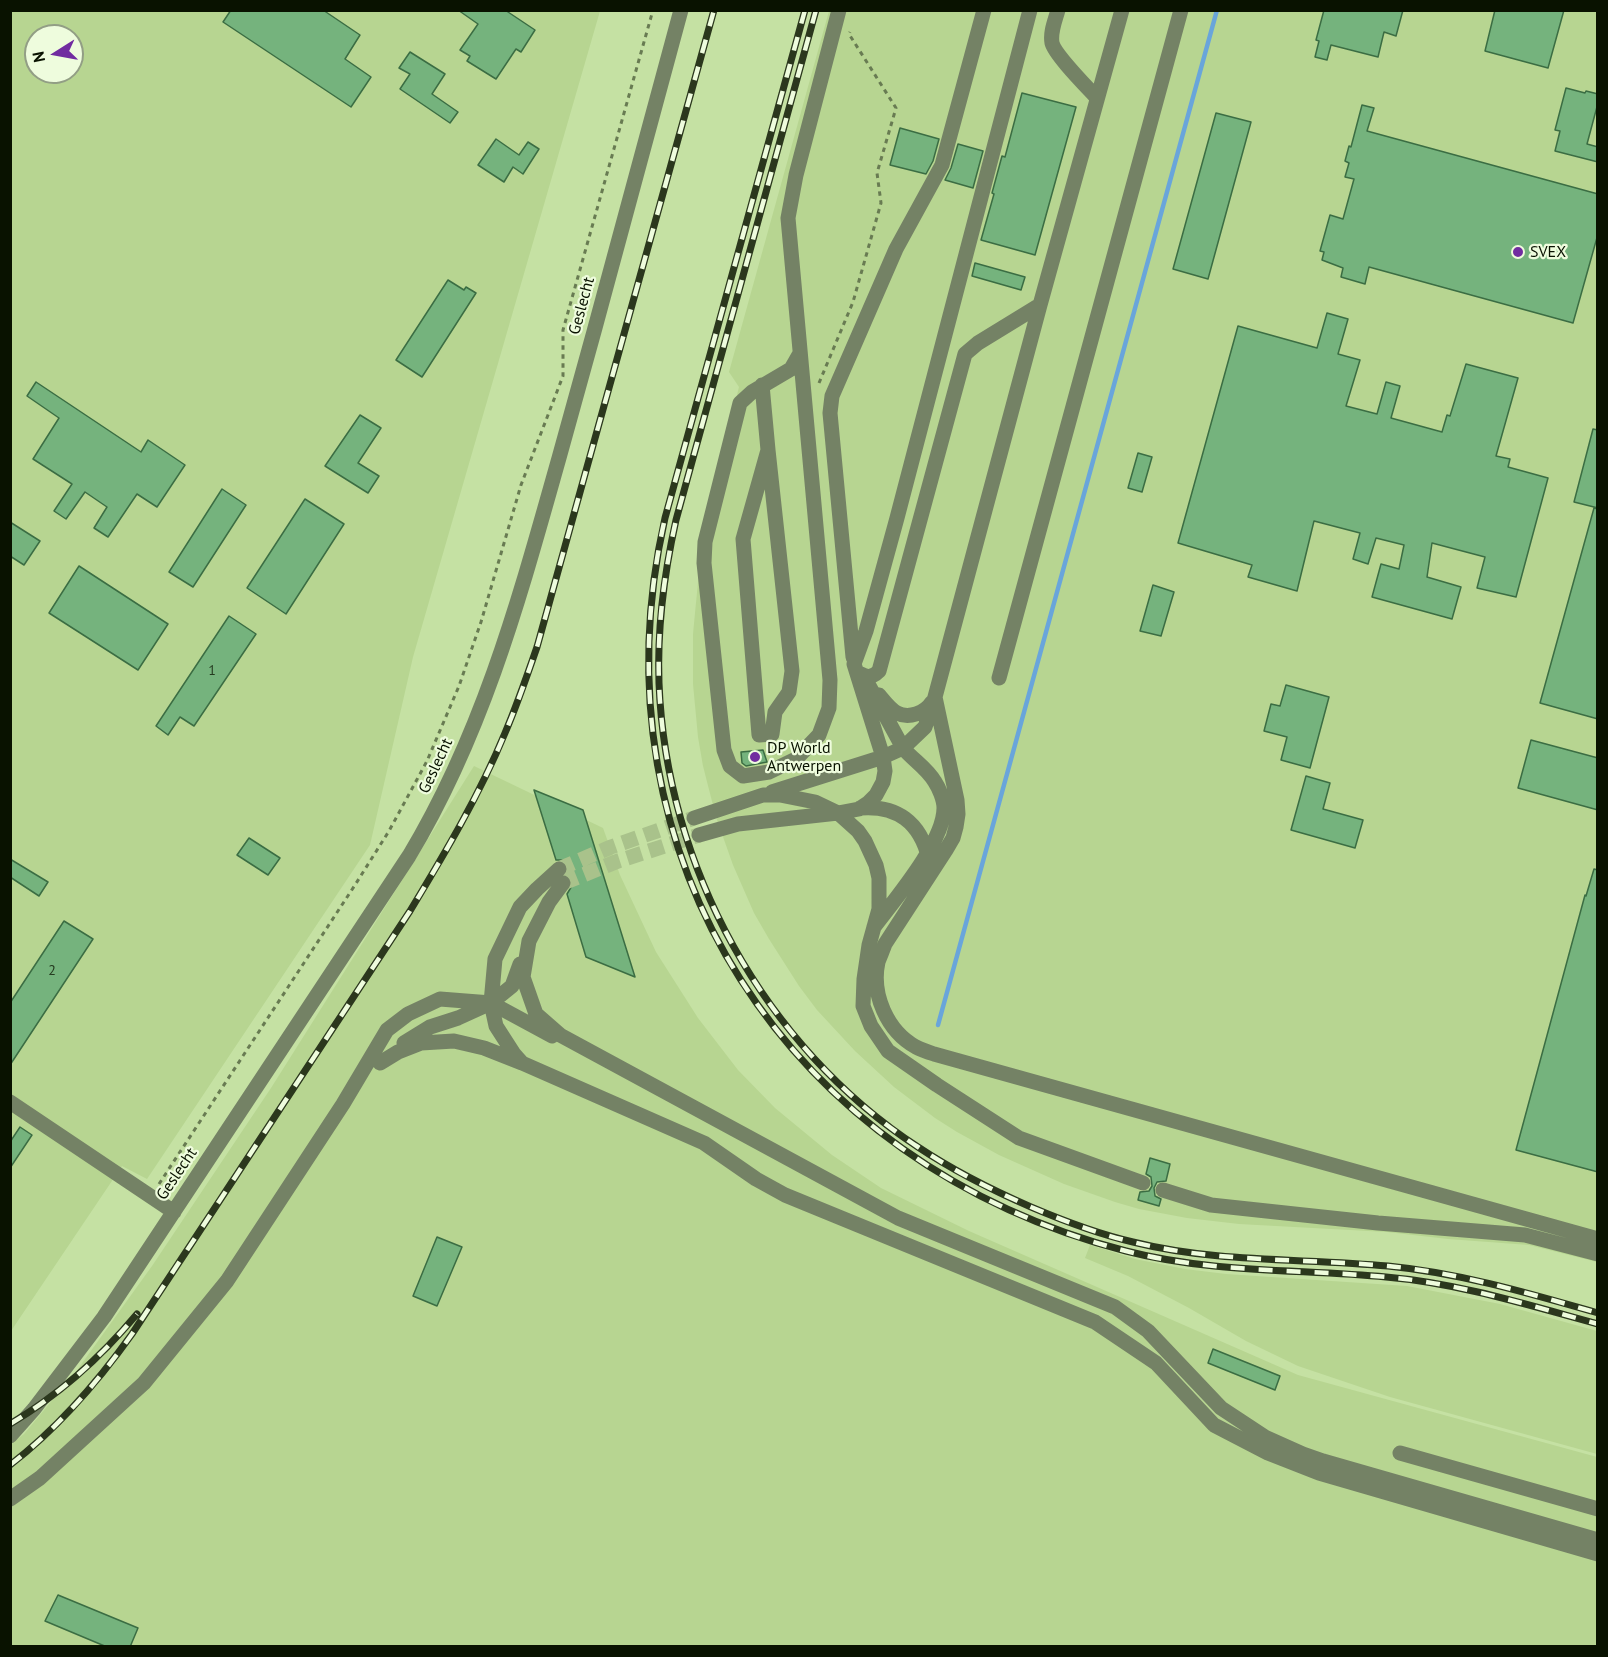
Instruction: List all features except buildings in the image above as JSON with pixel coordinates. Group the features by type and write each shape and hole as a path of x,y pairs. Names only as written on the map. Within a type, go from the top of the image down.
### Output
{"street":[{"name":"Geslecht","path":"10,1436 34,1409 104,1317 415,846 451,778 483,706 511,626 681,10"},
{"path":"800,355 791,369 762,385 740,403 705,542 704,563 724,750 730,766 743,776 769,772 796,759 819,735 829,708 830,680 788,218 796,175 839,10"},
{"path":"859,808 876,795 883,782 885,771 861,675 830,413 832,396 896,249 942,165 984,10"},
{"path":"874,927 927,853 940,827 944,807 935,781 903,748 861,675 866,631 1030,10"},
{"path":"1058,10 1052,30 1052,44 1097,98"},
{"path":"694,818 883,757 903,748 925,727 1122,10"},
{"path":"999,678 1181,10"},
{"path":"861,675 870,677 879,671 965,354 978,343 1040,305"},
{"path":"762,385 792,671 789,693 775,712 772,734 759,735 743,539 768,450"},
{"path":"861,675 896,713 911,715 925,710 935,697"},
{"path":"935,697 954,780 958,814 953,838 926,883 900,919 885,944 879,960 877,990 882,1008 903,1038 917,1047 957,1060 1598,1239"},
{"path":"763,795 780,795 815,802 838,813 858,831 871,852 876,865 880,894 879,909 869,945 863,1006 871,1026 888,1051 1019,1138 1143,1183"},
{"path":"699,835 738,824 838,813 859,808 887,809 909,820 916,830 930,864 926,883"},
{"path":"343,1104 390,1051 430,1027 458,1018 491,1003 512,986 529,941 561,876 537,889 520,907 495,959 491,1003 496,1026 522,1063"},
{"path":"529,941 523,977 536,1014 560,1035 898,1218 1115,1307 1148,1331 1221,1408 1265,1437 1323,1461 1598,1540"},
{"path":"10,1499 40,1478 144,1383 227,1281 343,1104 387,1030 408,1014 440,999 491,1003 618,1073 627,1071"},
{"path":"380,1063 398,1052 421,1043 454,1041 484,1048 522,1063 704,1143 756,1179 785,1195 1095,1322 1156,1363 1214,1425 1268,1453 1319,1473 1598,1554"},
{"path":"10,1102 174,1212"},
{"path":"1163,1190 1211,1204 1378,1223 1525,1235 1598,1254"},
{"path":"1400,1453 1598,1509"}],"path":[{"path":"174,1212 158,1183 389,831 427,761 459,686 481,622 521,484 563,376 563,330 653,10"},
{"path":"818,385 853,302 881,203 877,173 896,108 849,34 852,26"}],"shaded area":[{"path":"11,11 600,11 413,657 370,845 147,1179 122,1166 11,1331"},
{"path":"829,11 1597,11 1597,1262 1529,1245 1387,1232 1239,1224 1187,1218 1139,1209 1064,1184 999,1155 957,1132 894,1087 855,1051 817,1010 769,939 754,913 733,865 716,817 703,766 693,684 693,634 699,546 739,387 729,372"},
{"path":"474,766 603,828 620,875 656,952 698,1018 738,1070 775,1108 832,1155 881,1188 969,1231 1298,1375 1597,1457 1597,1646 11,1646 11,1444 24,1434 75,1373 152,1266 271,1088"},
{"path":"1090,1245 1135,1259 1185,1269 1226,1274 1407,1286 1500,1304 1597,1331 1597,1454 1390,1397 1298,1366 1246,1341 1128,1276 1085,1258"}],"waterway":[{"path":"938,1025 1217,10"}],"tunnel":[{"path":"559,869 611,847 694,818"},
{"path":"563,883 618,861 699,835"}],"railway":[{"path":"10,1465 28,1451 76,1404 132,1334 410,911 473,802 495,756 537,647 714,10"},
{"path":"805,10 665,518 649,644 657,764 689,877 741,980 813,1071 902,1148 1007,1209 1126,1251 1158,1258 1223,1267 1353,1274 1440,1284 1598,1324"},
{"path":"816,10 676,520 660,621 659,683 666,752 681,819 703,884 733,946 770,1004 814,1058 863,1106 945,1164 1031,1207 1094,1231 1165,1249 1228,1257 1415,1269 1494,1285 1598,1313"},
{"path":"10,1424 62,1388 109,1345 137,1314"}],"place":[{"name":"SVEX","path":"1518,252"},
{"name":"DP World Antwerpen","path":"755,757"}]}
